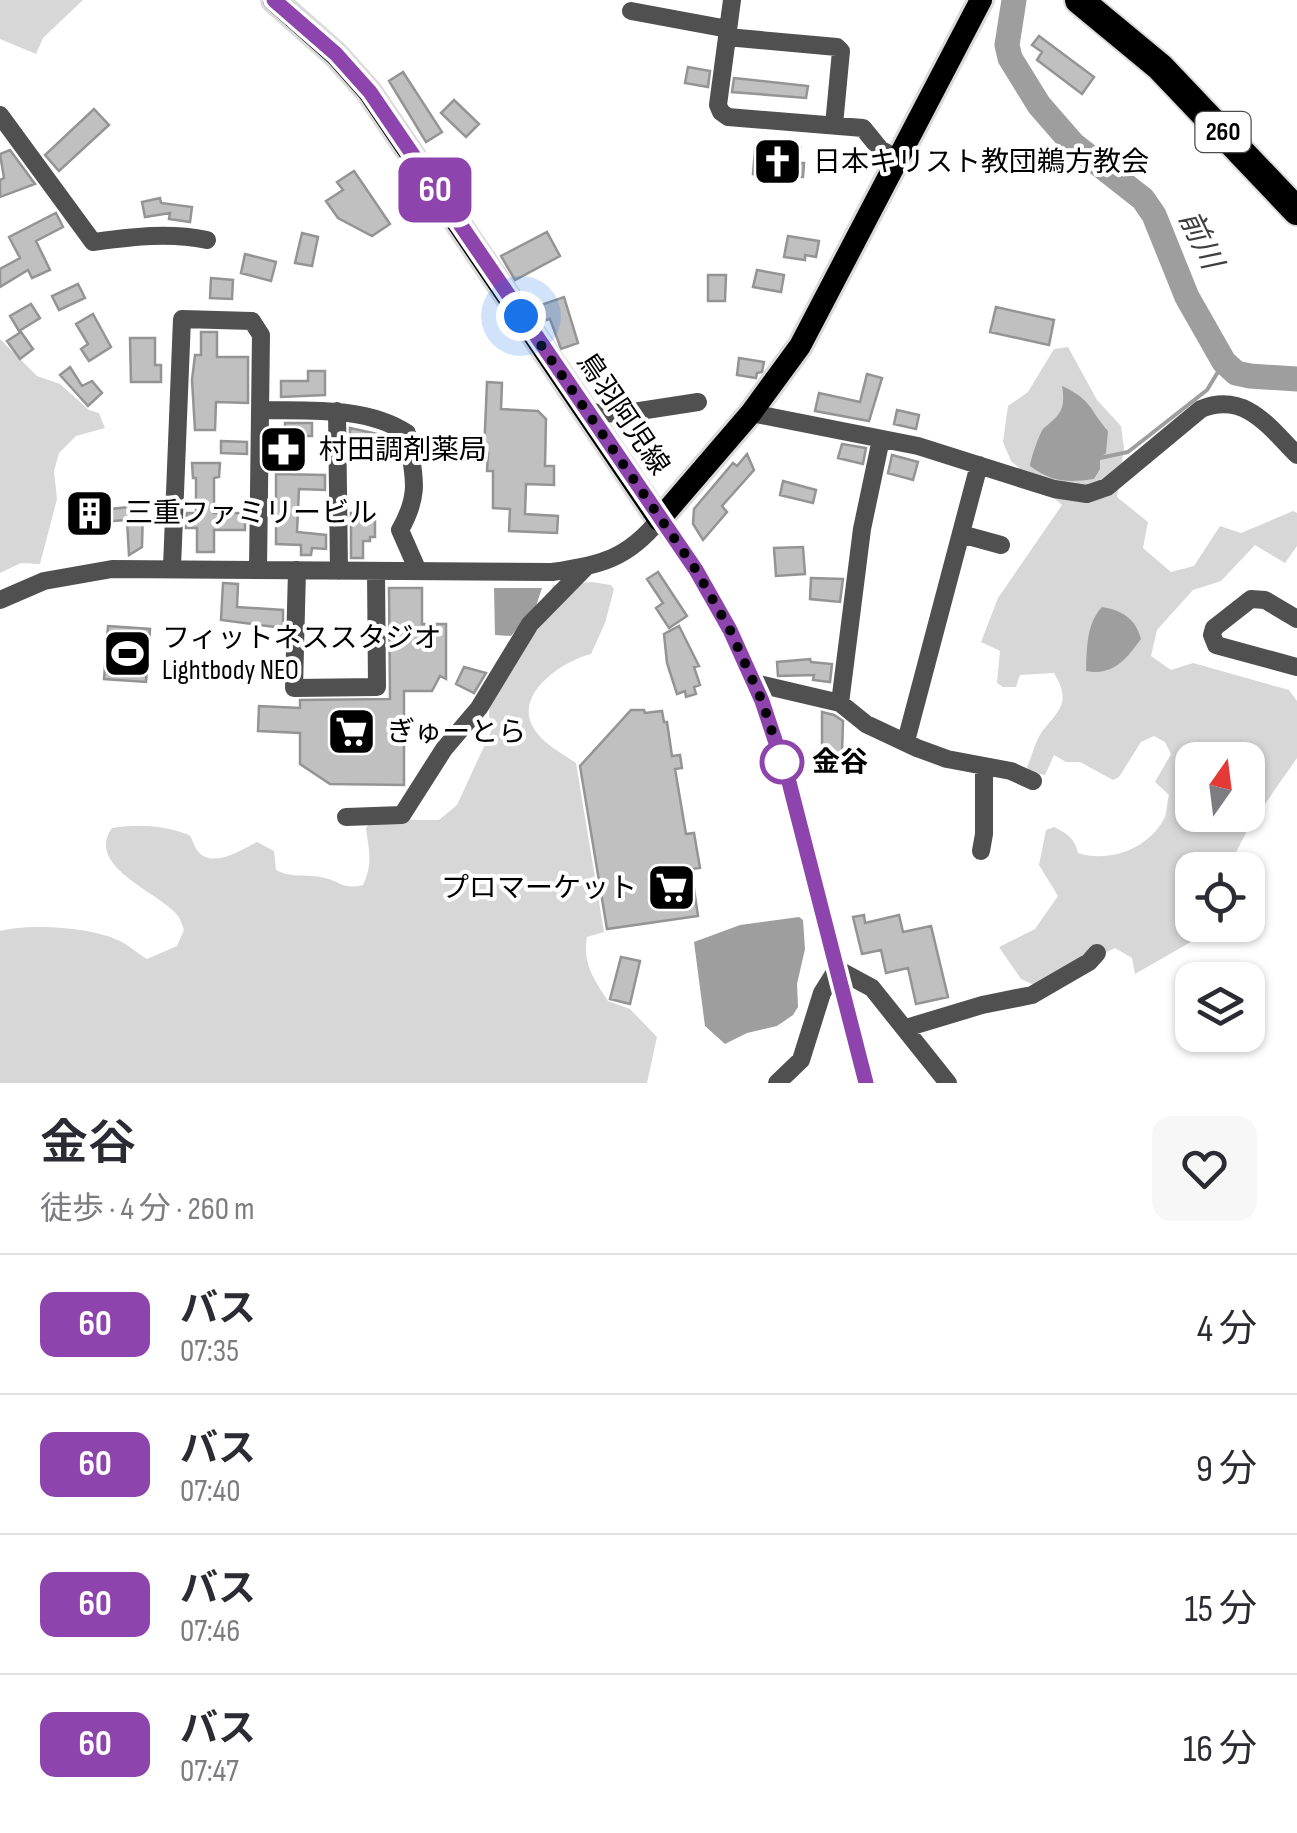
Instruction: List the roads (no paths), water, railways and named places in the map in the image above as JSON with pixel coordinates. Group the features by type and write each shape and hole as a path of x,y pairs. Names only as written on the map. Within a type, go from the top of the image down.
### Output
{"highway":[{"name":"260","path":"1083,1 1160,67 1293,198"}],"main road":[{"name":"鳥羽阿児線","path":"274,0 336,54 370,92 659,520 751,413 800,346 979,2"}],"street":[{"path":"732,0 718,104 721,112 728,117 862,128 880,149 899,160"},
{"path":"631,11 728,33 837,47 841,51 834,125"},
{"path":"0,115 93,242 182,234 208,240"},
{"path":"172,568 182,319 252,321 260,335 258,569"},
{"path":"586,412 620,414 698,402"},
{"path":"751,413 881,439 1054,489 1087,494 1118,478 1201,409 1228,403 1258,414 1297,456"},
{"path":"261,410 336,412 394,424 407,433 416,492 413,507 400,530 418,571"},
{"path":"336,412 339,570"},
{"path":"840,702 862,529 881,439"},
{"path":"906,741 979,465"},
{"path":"0,600 44,581 76,573 172,568 552,572 585,568 625,554 659,520 696,570 754,683 789,782 866,1083"},
{"path":"960,534 1000,545"},
{"path":"346,817 402,814 444,750 479,708 530,624 585,568"},
{"path":"297,570 294,688 377,687 376,571"},
{"path":"1297,618 1264,600 1251,599 1214,628 1212,635 1216,645 1297,667"},
{"path":"754,683 840,702 866,724 929,753 1010,771 1033,782"},
{"path":"981,850 984,766"},
{"path":"906,1028 1032,995 1089,962 1096,953"},
{"path":"836,968 872,988 948,1083"},
{"path":"777,1083 801,1060 822,994 836,968"}],"waterway":[{"name":"前川","path":"1014,0 1007,45 1010,58 1039,105 1073,144 1143,199 1154,215 1187,297 1224,362 1236,373 1297,379"},
{"path":"1100,458 1128,452 1207,390 1224,362"}],"place":[{"name":"日本キリスト教団鵜方教会","path":"778,162"},
{"name":"村田調剤薬局","path":"284,450"},
{"name":"三重ファミリービル","path":"90,513"},
{"name":"フィットネススタジオ Lightbody NEO","path":"127,654"},
{"name":"ぎゅーとら","path":"352,732"},
{"name":"金谷","path":"782,762"},
{"name":"プロマーケット","path":"672,888"}]}
